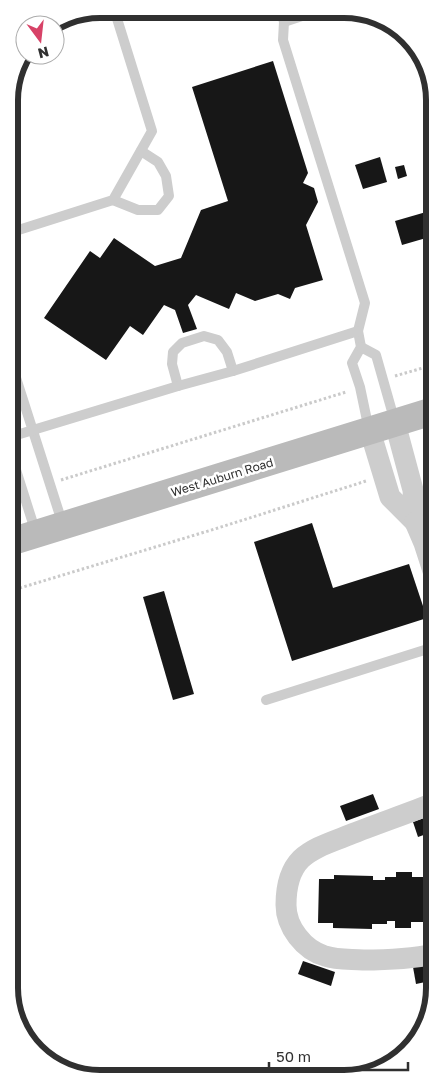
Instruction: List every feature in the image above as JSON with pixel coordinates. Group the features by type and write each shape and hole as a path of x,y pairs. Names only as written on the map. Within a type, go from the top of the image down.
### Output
{"main road":[{"name":"West Auburn Road","path":"18,540 426,413"}],"street":[{"path":"395,423 413,490 415,522 426,549"},
{"path":"370,431 390,497 415,522"},
{"path":"426,806 309,852 293,868 286,895 286,910 299,939 309,949 324,956 341,959 378,960 405,959 426,956"}],"lane":[{"path":"113,200 152,132 117,18"},
{"path":"283,18 283,40 365,303 358,331 361,347 352,363 360,387 370,431"},
{"path":"284,22 296,18"},
{"path":"18,230 113,200 138,210 158,210 169,196 166,176 158,162 141,151"},
{"path":"18,436 358,331"},
{"path":"178,386 172,364 174,352 182,343 204,336 218,340 227,352 233,371"},
{"path":"361,347 376,355 395,423"},
{"path":"18,384 64,526"},
{"path":"18,475 37,534"},
{"path":"266,700 426,650"}],"path":[{"path":"398,376 426,367"},
{"path":"68,478 344,392"},
{"path":"18,589 370,480"}],"building":[{"path":"273,61 308,173 303,183 314,188 318,202 306,225 323,280 295,288 290,299 278,294 255,301 236,293 229,309 196,295 188,305 197,329 183,333 175,310 164,305 143,335 130,326 106,360 44,318 90,251 100,258 114,238 155,266 181,258 201,210 228,201 192,87"},
{"path":"380,157 387,182 363,189 355,165"},
{"path":"404,165 407,176 398,179 395,167"},
{"path":"426,212 426,238 402,245 395,221"},
{"path":"312,523 333,588 409,564 426,618 292,661 254,542"},
{"path":"164,591 194,694 173,700 143,597"},
{"path":"373,794 379,809 346,821 340,806"},
{"path":"426,817 426,834 418,837 413,822"},
{"path":"396,872 412,872 412,877 426,877 426,922 411,922 411,928 395,928 395,921 387,921 387,924 372,924 372,929 333,928 333,923 318,923 319,879 334,879 334,875 373,876 373,880 385,880 385,877 396,877"},
{"path":"303,961 335,972 331,986 298,974"},
{"path":"426,965 426,982 416,984 413,967"}]}
